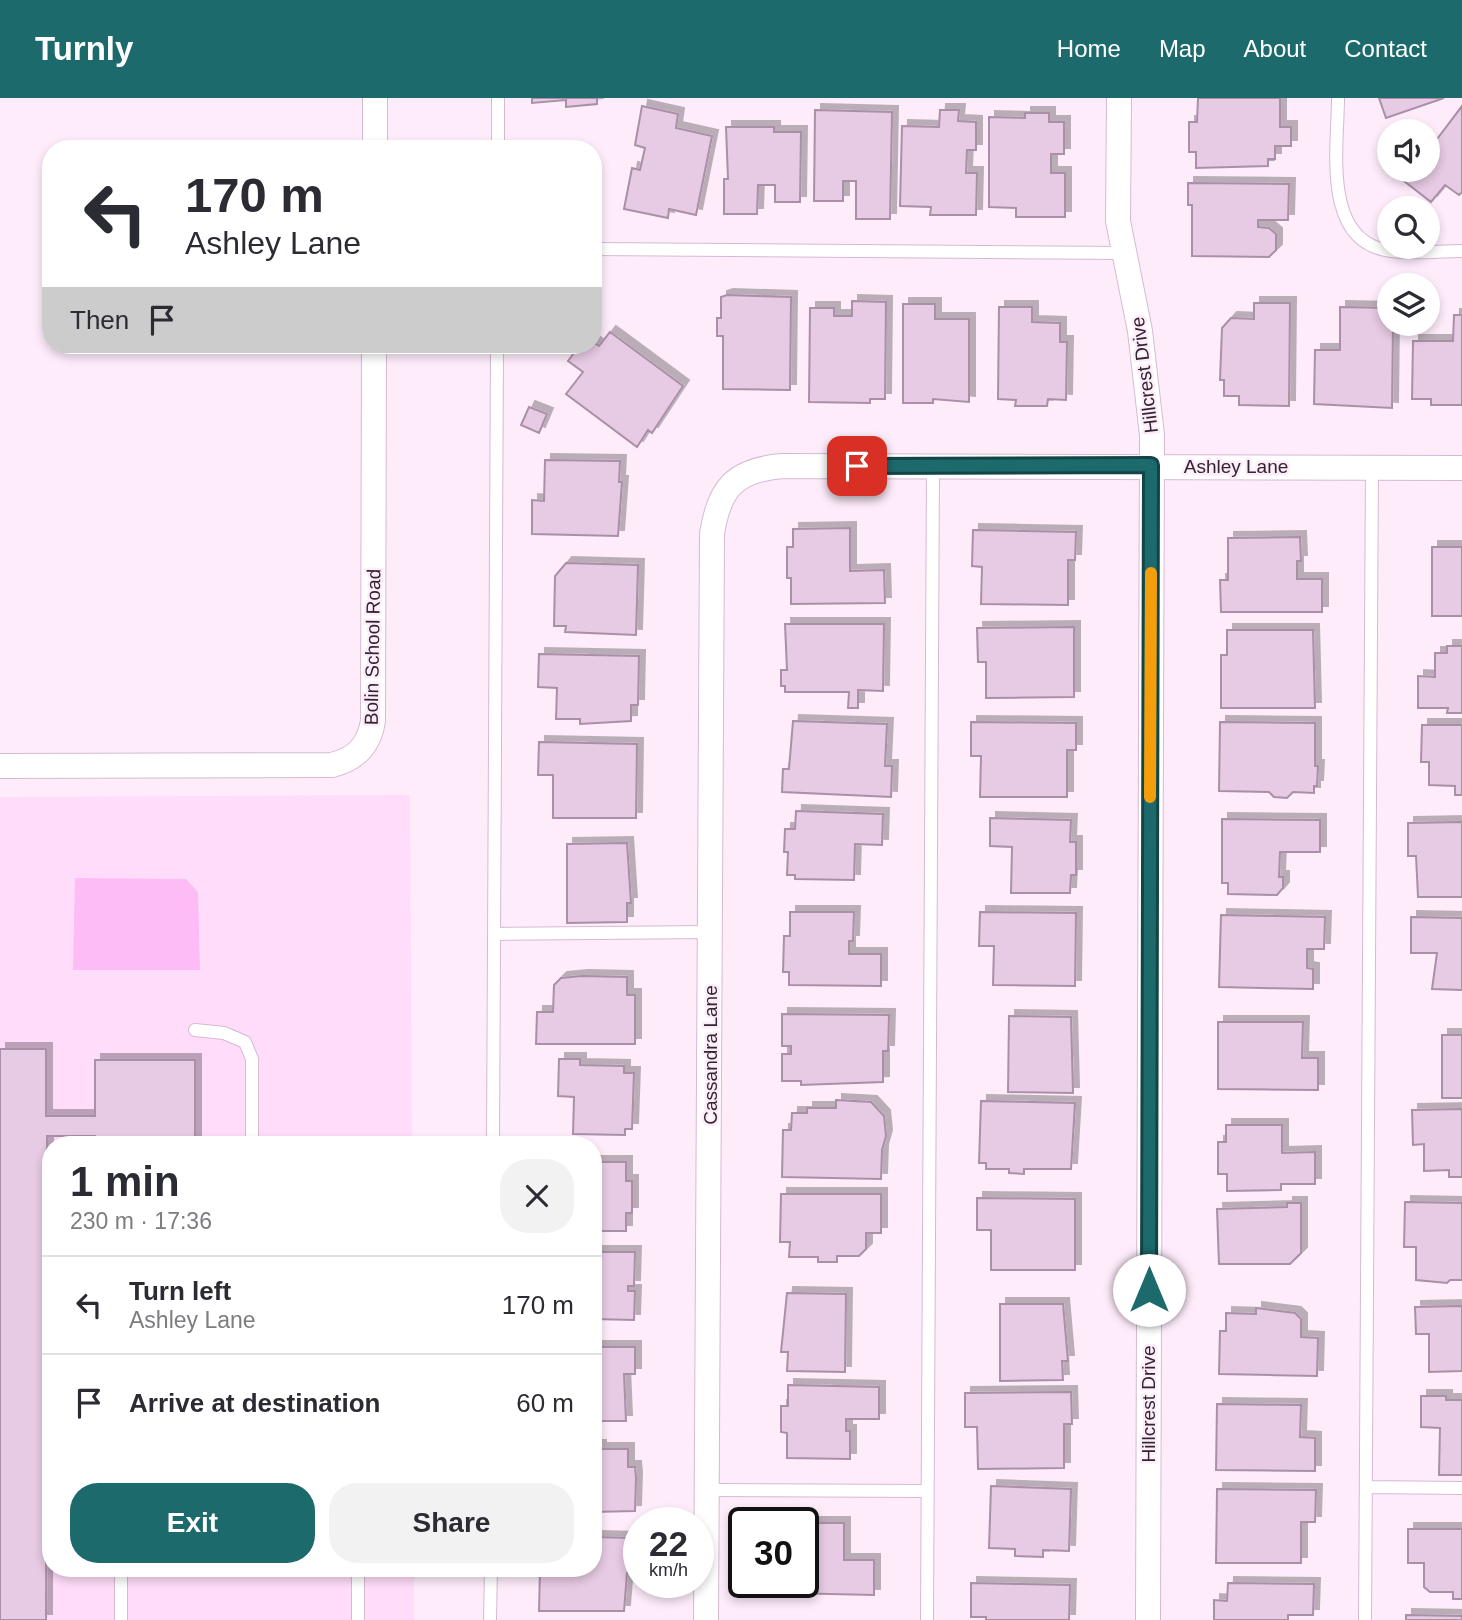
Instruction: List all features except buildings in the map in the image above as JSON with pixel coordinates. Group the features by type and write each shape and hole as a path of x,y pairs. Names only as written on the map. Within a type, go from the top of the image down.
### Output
{"street":[{"path":"375,98 375,140"},
{"name":"Hillcrest Drive","path":"1119,98 1118,221 1140,331 1149,406 1151,465 1148,1620"},
{"name":"Bolin School Road","path":"0,766 332,765 356,755 365,745 373,721 374,354"},
{"name":"Ashley Lane","path":"724,493 741,475 760,468 1151,465 1462,468"},
{"name":"Cassandra Lane","path":"706,1620 712,534 716,511 724,493"}],"lane":[{"path":"498,98 498,140"},
{"path":"1338,98 1338,200 1344,218 1356,234 1371,245 1389,251 1462,251"},
{"path":"602,248 1124,253"},
{"path":"493,1136 497,354"},
{"path":"927,1620 933,466"},
{"path":"1365,1620 1372,467"},
{"path":"494,934 710,932"},
{"path":"195,1030 224,1032 245,1042 252,1059 252,1136"},
{"path":"1366,1488 1462,1488"},
{"path":"707,1490 928,1491"},
{"path":"121,1577 121,1620"},
{"path":"358,1577 358,1620"},
{"path":"490,1620 491,1577"}],"shaded area":[{"path":"410,795 412,1136 42,1136 42,1577 414,1577 414,1620 0,1620 0,797"},
{"path":"75,878 186,879 198,892 200,970 73,970"}],"slow traffic":[{"path":"1150,797 1151,573"}],"route":[{"path":"857,466 1151,465 1149,1290"}]}
